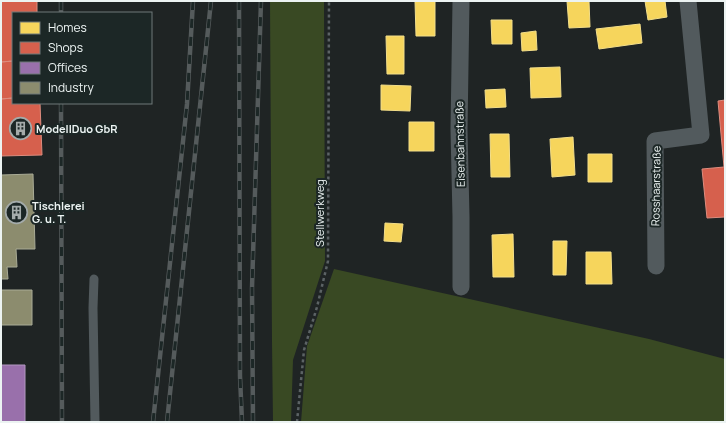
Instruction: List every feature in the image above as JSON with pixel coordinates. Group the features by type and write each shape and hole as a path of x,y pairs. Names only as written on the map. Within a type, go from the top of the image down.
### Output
{"street":[{"name":"Eisenbahnstraße","path":"461,1 459,130 461,287"},
{"name":"Rosshaarstraße","path":"656,266 655,141 701,135 688,1"}],"lane":[{"path":"94,279 93,308 95,422"}],"path":[{"name":"Stellwerkweg","path":"297,422 304,350 317,307 328,261 329,1"}],"green space":[{"path":"270,1 324,1 325,261 293,360 291,422 273,422"},
{"path":"334,269 649,339 725,359 725,422 301,422 307,346"}],"building: Homes":[{"path":"415,1 435,1 435,36 416,36"},
{"path":"567,1 589,1 590,27 569,28"},
{"path":"645,1 665,1 667,17 648,20"},
{"path":"491,20 512,20 512,44 492,44"},
{"path":"640,24 642,43 599,49 596,29"},
{"path":"536,31 537,50 522,51 521,33"},
{"path":"386,36 404,36 404,74 387,74"},
{"path":"560,67 561,97 531,98 530,68"},
{"path":"381,85 411,86 410,111 381,110"},
{"path":"505,89 506,107 486,108 485,90"},
{"path":"409,122 434,122 434,151 409,151"},
{"path":"490,134 509,134 510,177 491,177"},
{"path":"573,137 575,175 552,177 550,139"},
{"path":"588,154 612,154 612,182 588,182"},
{"path":"385,223 403,224 401,242 384,241"},
{"path":"513,234 514,277 493,277 492,235"},
{"path":"553,241 567,241 566,275 553,275"},
{"path":"586,252 611,252 612,284 586,284"}],"building: Shops":[{"path":"1,1 37,1 37,12 12,12 12,61 1,62"},
{"path":"12,61 12,98 1,99 1,62"},
{"name":"ModellDuo GbR","path":"12,98 12,104 40,104 42,155 1,156 1,99"},
{"path":"725,100 725,217 707,218 702,169 724,167 718,101"}],"building: Offices":[{"path":"1,365 25,365 25,422 1,422"}],"building: Industry":[{"name":"Tischlerei G. u. T.","path":"33,174 35,249 16,249 17,267 7,267 8,279 1,279 1,175"},
{"path":"1,290 32,290 32,325 1,325"}],"railway":[{"path":"61,1 61,12"},
{"path":"153,422 187,104 193,1"},
{"path":"167,422 211,1"},
{"path":"239,1 240,376 242,422"},
{"path":"253,422 252,288 261,1"},
{"path":"61,104 62,422"}],"place":[{"name":"ModellDuo GbR","path":"21,129"},
{"name":"Tischlerei G. u. T.","path":"17,212"}]}
